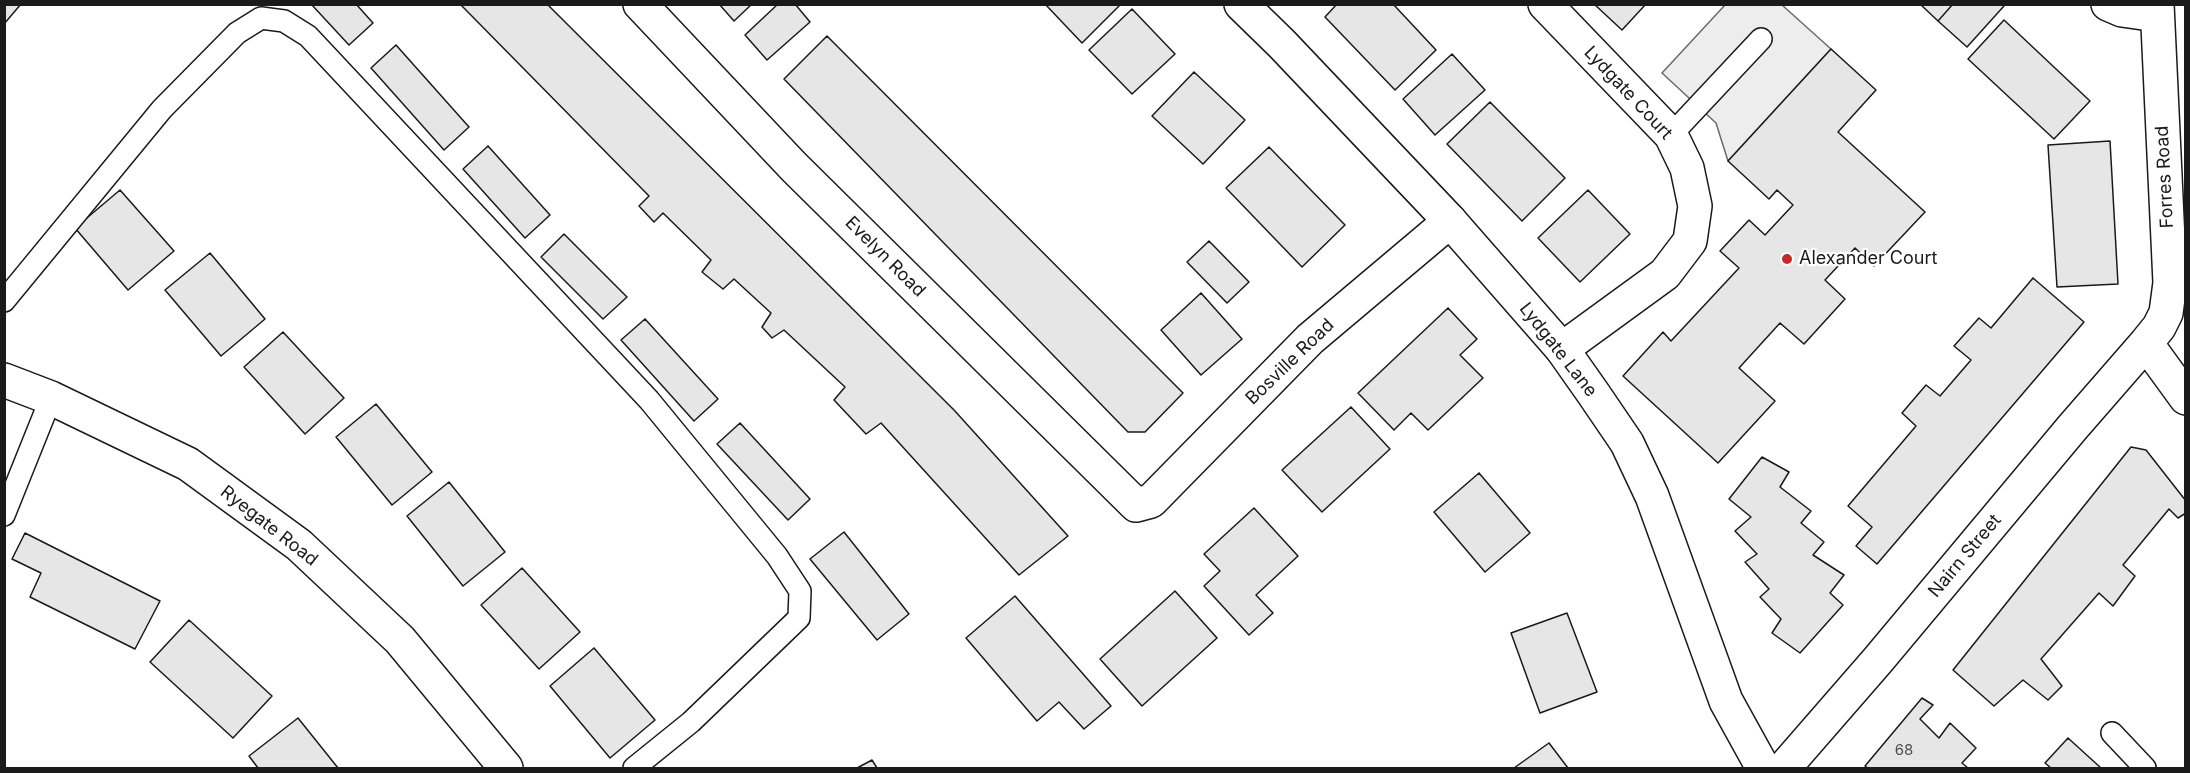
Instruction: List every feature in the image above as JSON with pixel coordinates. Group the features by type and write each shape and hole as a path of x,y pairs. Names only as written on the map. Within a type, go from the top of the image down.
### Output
{"street":[{"name":"Evelyn Road","path":"639,4 794,167 1136,505"},
{"name":"Lydgate Lane","path":"1241,4 1450,221 1562,349 1627,443 1652,496 1726,701 1766,768"},
{"name":"Lydgate Court","path":"1545,4 1671,135 1687,168 1695,206 1690,240 1665,274 1562,349"},
{"path":"2108,4 2122,10 2157,10"},
{"name":"Forres Road","path":"2146,343 2159,327 2178,288 2157,10"},
{"name":"Bosville Road","path":"1136,505 1151,501 1310,339 1450,221"},
{"path":"2146,343 2186,398"},
{"name":"Nairn Street","path":"1766,768 1878,660 2064,437 2146,343"},
{"name":"Ryegate Road","path":"4,380 51,398 188,464 299,545 400,640 506,768"}],"lane":[{"path":"4,301 162,109 237,33 261,18 284,21 308,36 649,400 777,556 800,591 798,618 691,722 634,768"},
{"path":"1671,135 1761,39"},
{"path":"4,515 51,398"},
{"path":"2112,733 2145,768"}],"shaded area":[{"path":"1725,5 1782,5 1831,49 1728,161 1716,123 1662,73"}],"building":[{"path":"4,4 21,4 4,24"},
{"path":"311,4 356,4 373,23 349,45"},
{"path":"460,4 547,4 954,410 1068,536 1019,575 881,423 866,434 834,400 845,387 784,330 772,338 762,327 771,313 734,279 723,289 702,272 711,260 663,213 654,222 639,206 649,196"},
{"path":"719,4 752,4 734,21"},
{"path":"778,4 795,4 810,22 767,60 745,35"},
{"path":"1045,4 1121,4 1082,43"},
{"path":"1337,4 1393,4 1436,50 1395,90 1325,17"},
{"path":"1594,4 1646,4 1622,30"},
{"path":"1920,4 1953,4 1938,21"},
{"path":"1953,4 2003,4 2004,6 1967,47 1938,21"},
{"path":"1132,9 1175,54 1132,94 1089,50"},
{"path":"2004,20 2090,101 2054,139 1968,59"},
{"path":"827,36 1183,393 1145,432 1128,432 784,79"},
{"path":"396,45 469,127 444,150 371,68"},
{"name":"Alexander Court","path":"1831,49 1876,90 1838,132 1925,212 1874,266 1855,248 1825,280 1845,299 1804,344 1780,323 1739,368 1775,401 1718,463 1623,376 1663,332 1671,341 1739,268 1720,251 1749,220 1765,235 1793,205 1777,190 1769,199 1728,161"},
{"path":"1452,54 1485,90 1435,135 1403,99"},
{"path":"1194,72 1245,120 1203,164 1152,116"},
{"path":"1490,102 1565,178 1522,221 1447,144"},
{"path":"2110,141 2118,284 2057,287 2048,145"},
{"path":"488,146 550,215 525,238 463,169"},
{"path":"1269,147 1345,225 1302,267 1226,188"},
{"path":"120,190 174,251 128,290 75,228"},
{"path":"1588,190 1630,234 1580,282 1538,238"},
{"path":"564,234 627,297 603,319 541,257"},
{"path":"1209,241 1249,282 1227,303 1187,262"},
{"path":"210,253 265,319 221,356 165,290"},
{"path":"2033,278 2084,322 1877,564 1856,546 1872,527 1848,506 1916,426 1902,413 1926,385 1940,396 1971,360 1954,346 1979,318 1991,328"},
{"path":"1201,293 1242,339 1201,375 1161,330"},
{"path":"1448,308 1477,339 1460,355 1483,378 1428,430 1411,413 1394,430 1358,393"},
{"path":"645,319 718,399 694,421 621,340"},
{"path":"283,332 344,398 305,434 244,367"},
{"path":"376,404 432,472 392,505 336,437"},
{"path":"1351,407 1390,449 1322,512 1282,470"},
{"path":"740,423 810,499 788,520 717,444"},
{"path":"2131,447 2146,450 2186,501 2186,513 2178,518 2169,509 2123,565 2135,576 2113,606 2099,593 2041,659 2062,686 2048,700 2023,680 1994,706 1953,670"},
{"path":"1762,457 1789,472 1780,487 1811,511 1801,523 1824,542 1813,555 1844,575 1830,593 1843,605 1800,653 1772,633 1781,619 1760,597 1769,589 1745,562 1757,554 1735,531 1751,517 1729,499"},
{"path":"1479,473 1530,533 1485,572 1434,512"},
{"path":"449,482 505,552 463,586 407,516"},
{"path":"1254,508 1298,556 1256,595 1273,613 1249,635 1204,586 1220,571 1204,554"},
{"path":"844,532 909,614 877,640 810,559"},
{"path":"25,533 160,601 135,649 30,597 41,573 12,559"},
{"path":"522,568 580,632 539,669 481,605"},
{"path":"1175,591 1217,638 1142,706 1100,659"},
{"path":"1015,596 1111,706 1084,729 1059,702 1037,721 966,638"},
{"path":"1567,613 1597,692 1540,713 1511,633"},
{"path":"189,620 272,696 233,738 150,662"},
{"path":"594,648 655,720 610,758 550,686"},
{"path":"1922,698 1933,705 1920,719 1939,738 1950,723 1976,748 1962,763 1968,768 1868,768 1865,766"},
{"path":"298,718 338,768 258,768 249,756"},
{"path":"2068,738 2101,768 2051,768 2045,763"},
{"path":"1549,743 1568,768 1514,768"},
{"path":"872,760 877,768 857,768"}],"place":[{"name":"Alexander Court","path":"1787,259"}]}
